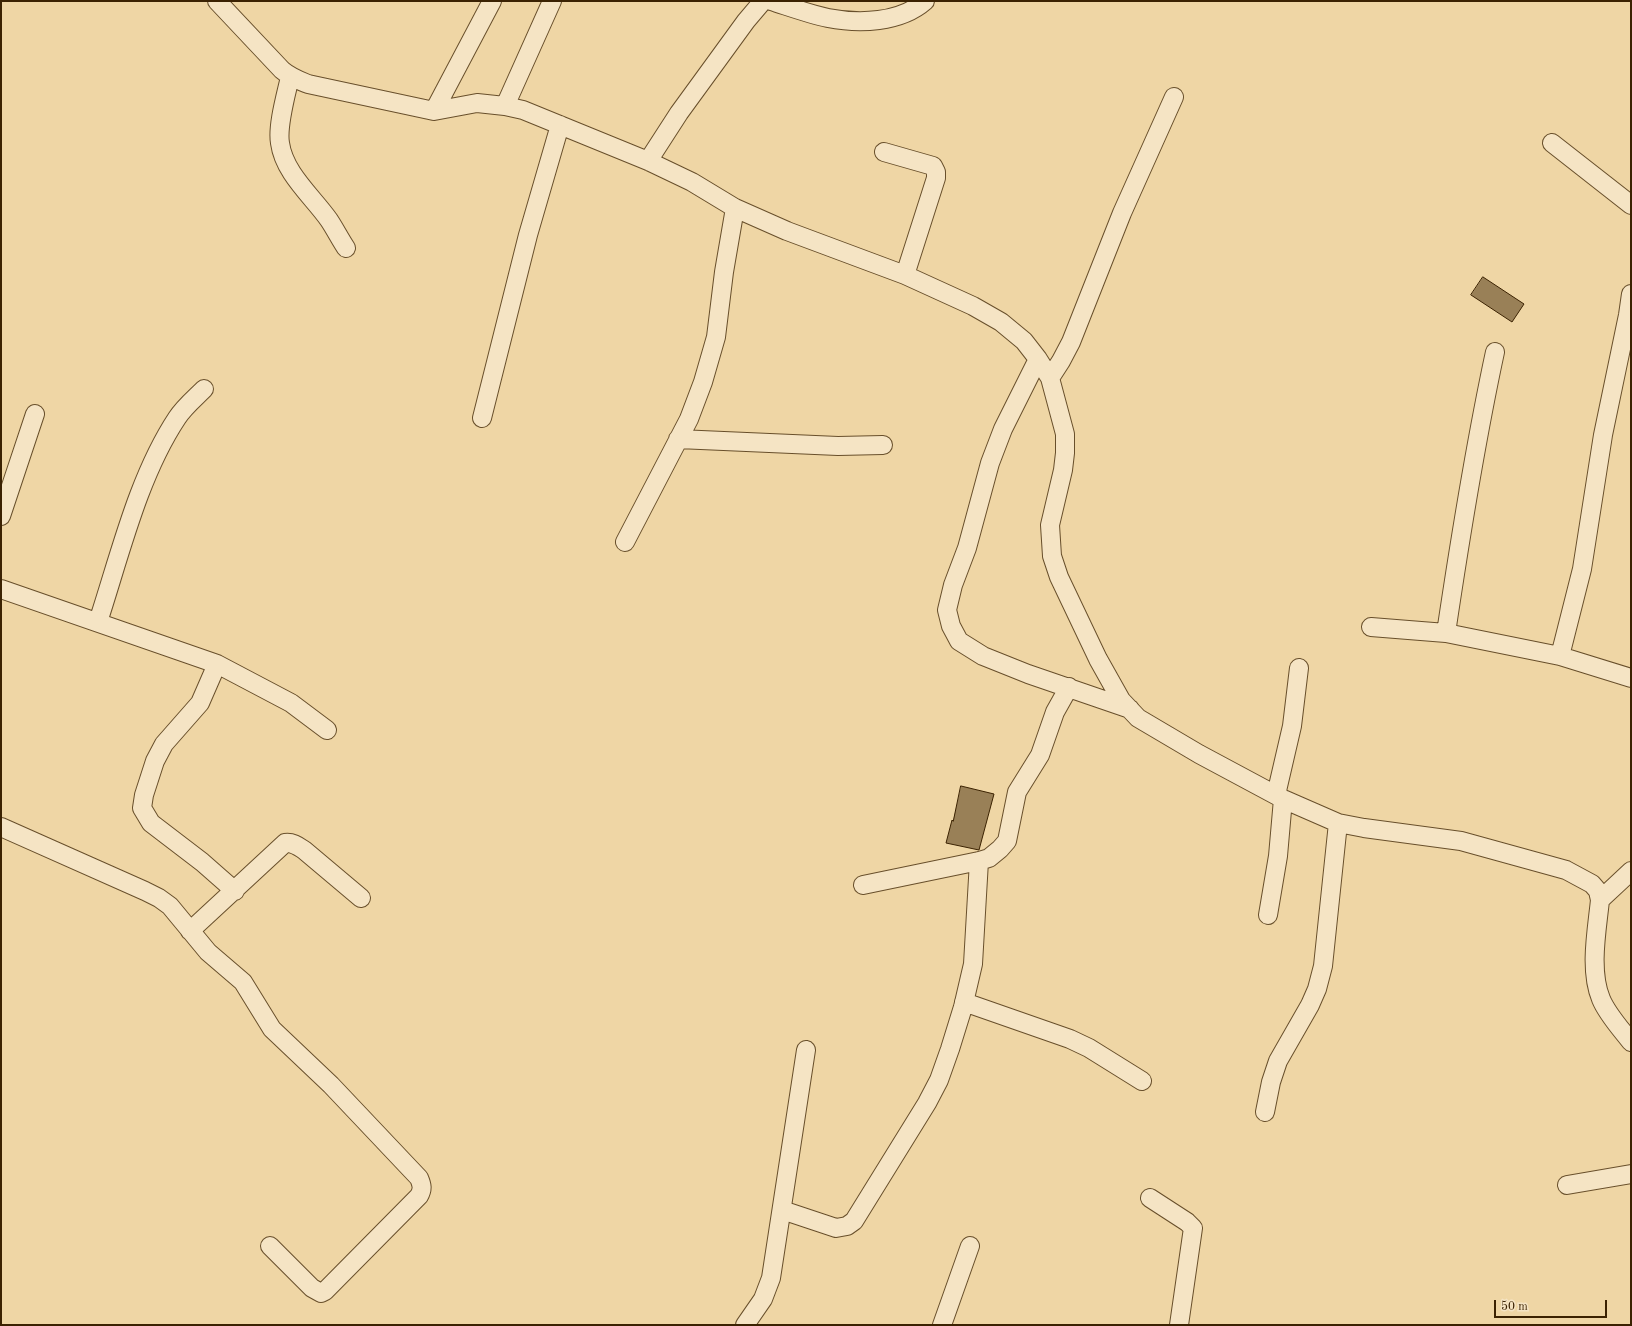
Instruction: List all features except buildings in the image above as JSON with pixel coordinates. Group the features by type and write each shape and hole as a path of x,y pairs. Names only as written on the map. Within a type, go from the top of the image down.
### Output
{"street":[{"path":"217,1 290,76 308,84 434,111 477,103 505,106 530,113 648,161 692,182 735,208 787,231 905,275 973,306 1001,322 1024,341 1050,378 1065,434 1063,470 1050,525 1052,556 1059,577 1098,659 1121,700 1138,718 1279,797 1338,823 1461,841 1566,870 1592,884 1598,891 1600,900 1595,962 1597,985 1601,999 1631,1042"},
{"path":"434,111 492,1"},
{"path":"505,106 552,1"},
{"path":"648,161 680,113 763,1"},
{"path":"771,1 827,18 853,21 885,19 902,15 917,8 925,1"},
{"path":"290,76 280,130 280,143 284,157 291,171 328,219 346,248"},
{"path":"1050,378 1071,342 1122,213 1174,97"},
{"path":"482,418 528,236 560,125"},
{"path":"1552,143 1631,205"},
{"path":"884,152 933,166 936,172 936,178 905,275"},
{"path":"625,542 689,419 712,355 735,208"},
{"path":"1560,656 1582,569 1603,435 1631,294"},
{"path":"1446,633 1463,520 1482,412 1496,352"},
{"path":"1038,359 1003,429 990,463 967,548 953,586 947,610 951,626 958,641 983,656 1028,674 1130,709"},
{"path":"98,622 139,493 156,454 178,416 204,389"},
{"path":"1,516 35,414"},
{"path":"678,439 838,446 883,445"},
{"path":"1,589 217,664 291,703 327,730"},
{"path":"1371,626 1446,633 1560,656 1631,678"},
{"path":"217,664 200,703 164,744 155,761 144,795 142,808 151,823 202,862 235,891"},
{"path":"1268,915 1278,856 1279,797 1292,726 1299,668"},
{"path":"863,885 979,861 989,858 1000,849 1006,841 1017,792 1040,755 1055,712 1069,687"},
{"path":"1265,1112 1271,1082 1278,1062 1317,989 1322,966 1338,823"},
{"path":"1,827 160,898 170,906 208,952 243,982 272,1029 331,1085 419,1178 422,1184 422,1190 419,1196 325,1291 321,1293 312,1288 270,1246"},
{"path":"190,931 285,844 290,843 304,850 360,898"},
{"path":"782,1210 836,1228 847,1226 854,1221 928,1102 939,1080 950,1049 964,1002 973,964 979,861"},
{"path":"1600,900 1631,871"},
{"path":"964,1002 1070,1039 1090,1048 1142,1081"},
{"path":"744,1325 763,1299 771,1278 806,1050"},
{"path":"1568,1185 1631,1174"},
{"path":"1150,1198 1187,1222 1193,1228 1179,1325"},
{"path":"942,1325 970,1246"}]}
